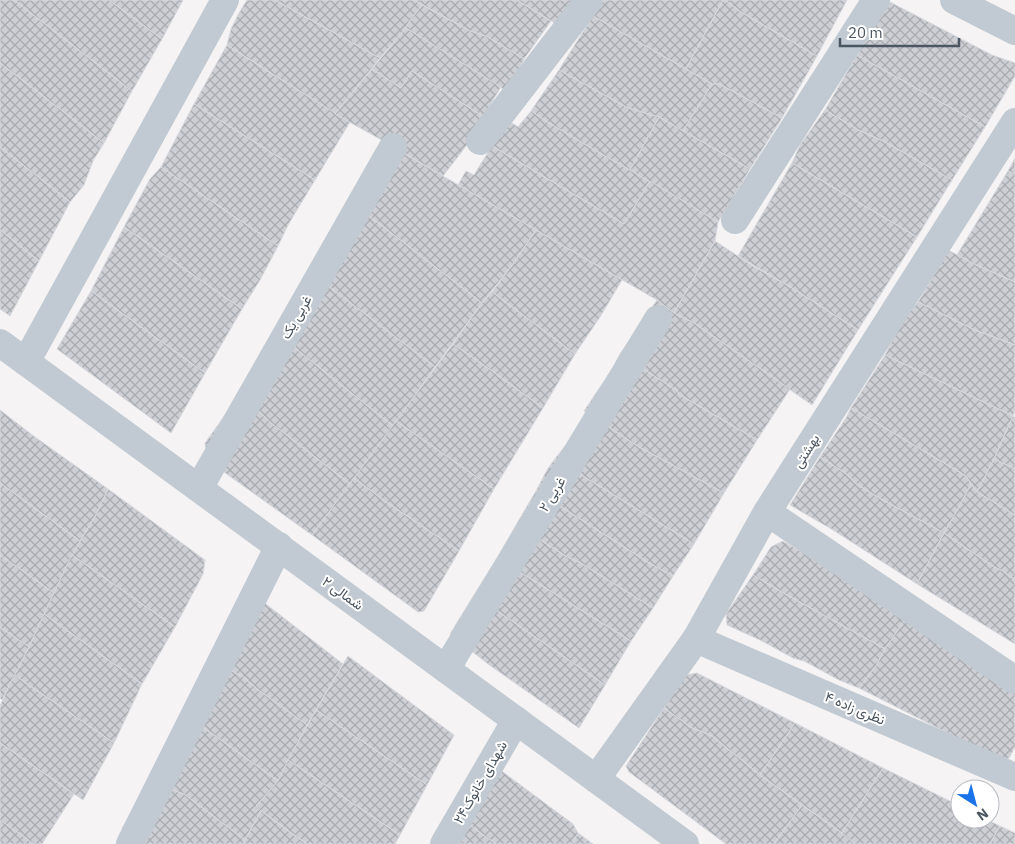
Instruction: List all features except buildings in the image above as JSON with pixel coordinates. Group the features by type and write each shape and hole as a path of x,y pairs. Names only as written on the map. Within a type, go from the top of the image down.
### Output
{"street":[{"path":"26,362 225,0"},
{"path":"480,141 589,0"},
{"path":"735,220 876,0"},
{"path":"954,0 1015,31"},
{"name":"بهشتی","path":"596,779 696,639 767,512 1015,122"},
{"name":"غربی یک","path":"199,488 393,147"},
{"name":"۲ غربی","path":"446,669 658,319"},
{"name":"شمالی ۲","path":"0,342 685,844"},
{"path":"767,512 1015,680"},
{"path":"130,844 278,546"},
{"name":"نظری زاده ۴","path":"696,639 1015,777"},
{"name":"شهدای خانوک۲۴","path":"444,844 516,720"}]}
